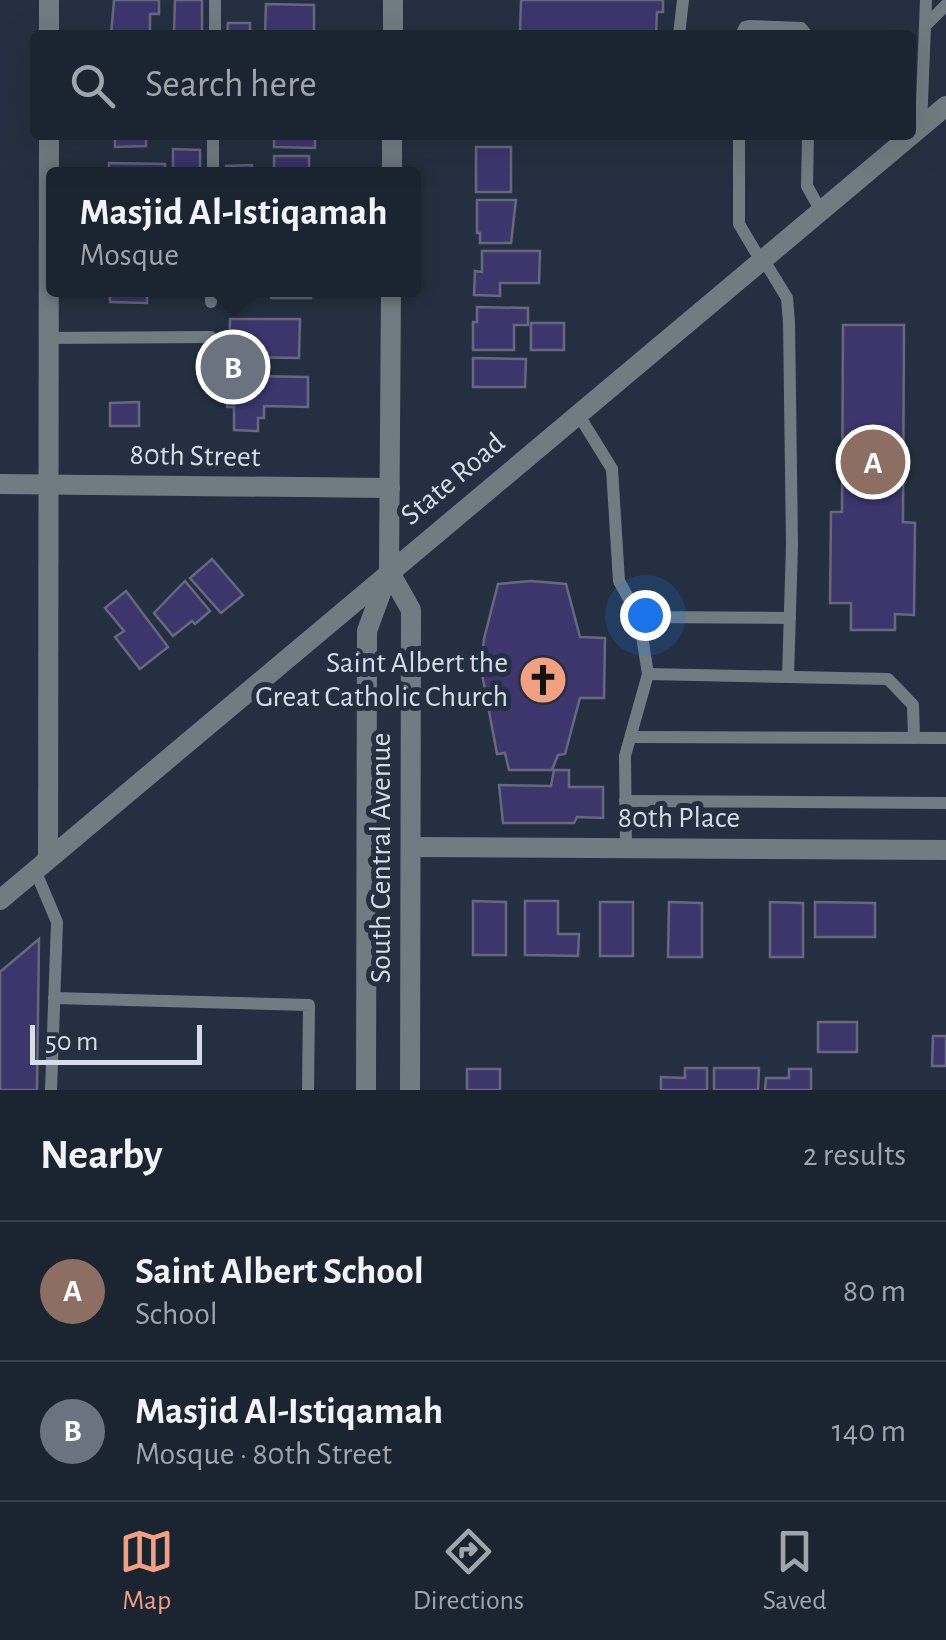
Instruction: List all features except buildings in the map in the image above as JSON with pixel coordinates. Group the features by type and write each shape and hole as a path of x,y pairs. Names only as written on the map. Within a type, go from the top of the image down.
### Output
{"street":[{"path":"49,0 49,30"},
{"path":"393,0 393,30"},
{"name":"State Road","path":"916,131 946,106"},
{"path":"48,140 48,167"},
{"path":"392,140 392,167"},
{"name":"State Road","path":"0,900 905,140"},
{"path":"41,865 48,297"},
{"name":"South Central Avenue","path":"366,1090 367,631 389,571 392,297"},
{"name":"80th Street","path":"0,484 390,488"},
{"name":"South Central Avenue","path":"389,571 411,610 410,1090"},
{"name":"80th Place","path":"412,847 946,850"}],"lane":[{"path":"215,30 216,0"},
{"path":"679,30 682,0"},
{"path":"922,126 926,0"},
{"path":"926,25 946,5"},
{"path":"743,30 750,26 803,30"},
{"path":"213,167 214,140"},
{"path":"739,140 738,224 787,298 790,322 792,546 788,678"},
{"path":"808,140 807,186 821,211"},
{"path":"48,338 211,337"},
{"path":"578,414 612,468 618,581 639,617 648,674 625,756 626,847"},
{"path":"639,617 790,618"},
{"path":"648,674 888,679 913,706 914,738"},
{"path":"630,737 946,738"},
{"path":"626,801 946,803"},
{"path":"41,865 56,922 51,1090"},
{"path":"54,998 309,1005 308,1090"}],"place":[{"name":"Masjid Al-Istiqamah","path":"233,367"},
{"name":"Saint Albert School","path":"873,462"},
{"name":"Saint Albert the Great Catholic Church","path":"543,680"}]}
